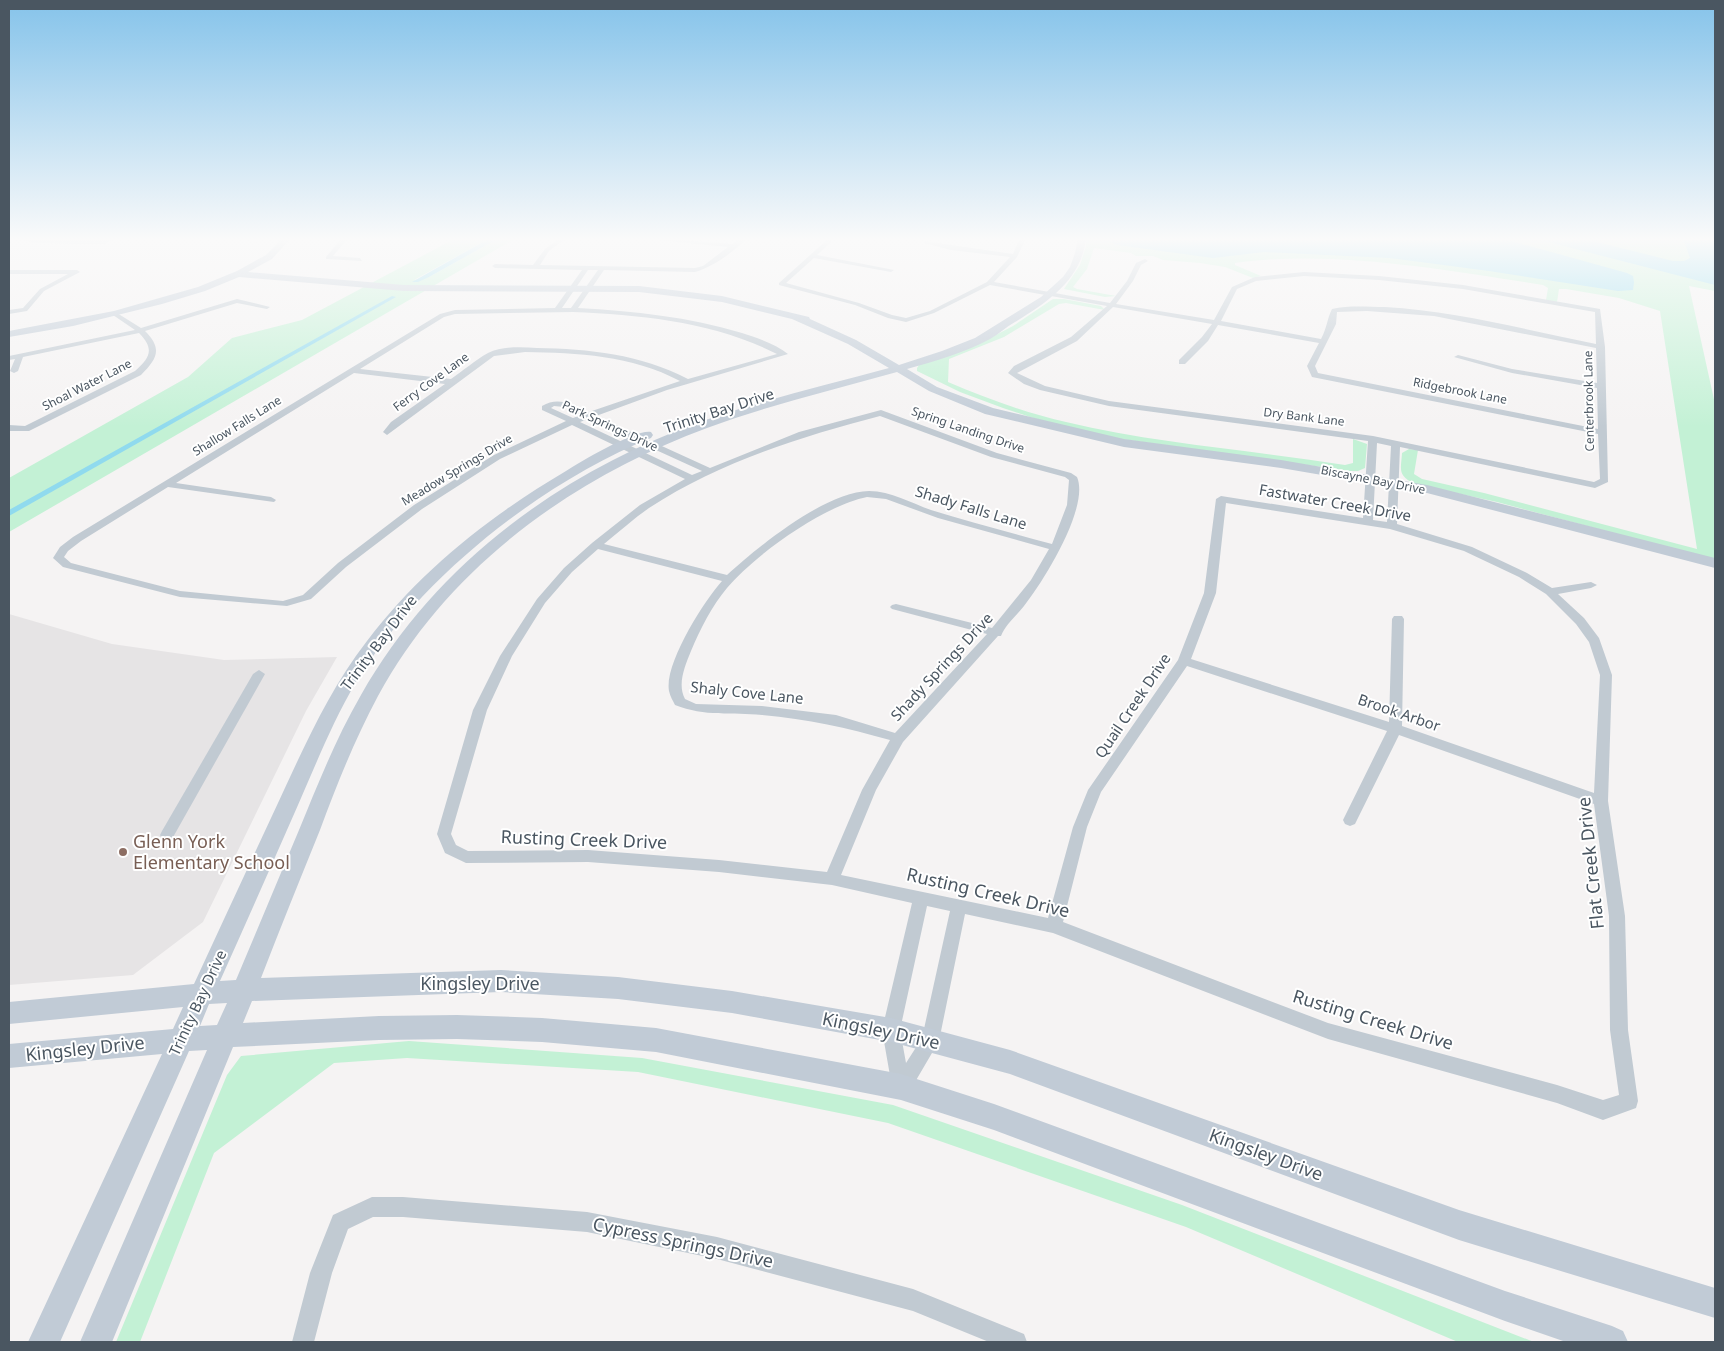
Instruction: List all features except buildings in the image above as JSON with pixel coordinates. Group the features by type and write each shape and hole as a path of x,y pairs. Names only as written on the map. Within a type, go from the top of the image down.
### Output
{"street":[{"path":"9,312 25,310 33,301"},
{"path":"9,334 115,314 160,301"},
{"path":"9,358 139,331 237,301"},
{"path":"237,301 267,307"},
{"path":"557,310 563,301"},
{"path":"557,310 573,310 579,301"},
{"name":"Biscayne Bay Drive","path":"730,301 794,316 957,393 1026,420 1124,443 1371,478 1503,507 1715,564"},
{"path":"846,301 890,317 906,320 919,318 954,301"},
{"name":"Trinity Bay Drive","path":"96,1342 226,1036 348,738 380,676 410,633 476,560 542,507 641,445 734,414 966,345 990,335 1038,301"},
{"path":"1102,301 1323,342 1332,324 1334,310 1379,310 1467,320 1601,347"},
{"name":"Centerbrook Lane","path":"1217,322 1227,301"},
{"name":"Centerbrook Lane","path":"1545,301 1598,310 1602,386 1601,432 1605,480 1595,485"},
{"name":"Dry Bank Lane","path":"1113,303 1107,311 1074,339 1017,368 1012,373 1021,380 1052,390 1116,406 1148,412 1340,433 1595,485"},
{"name":"Shallow Falls Lane","path":"67,565 58,558 64,549 77,539 442,314 455,312 557,310"},
{"name":"Meadow Springs Drive","path":"67,565 180,594 283,604 307,597 342,565 418,507 497,458 570,422 686,381 784,354 747,337 702,324 644,315 573,310"},
{"name":"Shoal Water Lane","path":"9,428 26,429 138,373 151,360 154,348 152,341 115,314"},
{"path":"1182,362 1205,339 1217,322"},
{"name":"Ridgebrook Lane","path":"1323,342 1311,366 1315,375 1601,432"},
{"name":"Ferry Cove Lane","path":"387,432 394,424 491,354 506,350 596,353 666,370 686,381"},
{"path":"14,371 20,356"},
{"path":"1458,358 1512,371 1602,386"},
{"path":"351,370 452,382"},
{"name":"Park Springs Drive","path":"620,445 545,408 553,403 560,404 588,416 641,445 692,479"},
{"name":"Spring Landing Drive","path":"709,471 802,434 882,413 994,455 1068,474 1074,479"},
{"path":"1368,522 1373,439"},
{"path":"1392,526 1396,444"},
{"name":"Trinity Bay Drive","path":"44,1342 321,732 351,675 389,625 419,590 443,566 485,530 538,493 620,445 641,445"},
{"name":"Park Springs Drive","path":"641,445 709,471"},
{"path":"596,545 644,507 709,471"},
{"name":"Shady Springs Drive","path":"832,879 866,792 898,738 939,691 997,633 1023,601 1056,548 1071,510 1075,490 1074,479"},
{"path":"166,484 271,500"},
{"name":"Shady Falls Lane","path":"729,579 796,525 850,497 866,494 878,494 960,522 1056,548"},
{"name":"Fastwater Creek Drive","path":"1221,499 1392,526 1468,549 1523,575 1550,592"},
{"name":"Quail Creek Drive","path":"1054,926 1080,827 1096,790 1184,661 1210,593 1221,499"},
{"path":"596,545 729,579"},
{"name":"Rusting Creek Drive","path":"596,545 568,570 541,601 526,622 506,656 480,710 444,834 450,848 466,857 588,856 719,866 832,879 1054,926 1328,1031 1538,1089 1603,1110 1613,1108"},
{"name":"Shaly Cove Lane","path":"729,579 700,620 687,647 676,677 674,690 680,702 695,708 762,710 836,720 898,738"},
{"path":"1550,592 1591,585"},
{"name":"Flat Creek Drive","path":"1550,592 1580,621 1595,641 1606,675 1601,800 1617,916 1619,1030 1629,1101 1613,1108"},
{"path":"896,607 997,633"},
{"path":"1350,820 1395,729 1398,619"},
{"name":"Brook Arbor","path":"1184,661 1395,729 1601,800"},
{"path":"167,835 259,674"},
{"path":"901,1087 891,1030 921,898"},
{"path":"901,1087 930,1040 959,906"},
{"name":"Kingsley Drive","path":"9,1013 244,990 501,981 618,988 732,1002 891,1030 1010,1062 1459,1225 1715,1303"},
{"name":"Kingsley Drive","path":"9,1056 181,1039 379,1028 542,1030 656,1040 901,1087 994,1117 1505,1306 1612,1342"},
{"name":"Cypress Springs Drive","path":"303,1342 322,1273 340,1222 372,1207 587,1222 717,1248 913,1300 1016,1342"}],"shaded area":[{"name":"Glenn York Elementary School","path":"9,614 112,644 224,660 337,657 306,711 203,922 133,975 9,985"}],"green space":[{"path":"338,301 407,301 9,532 9,478 188,377 232,338 302,320"},
{"path":"1050,301 1075,301 1101,306 1105,310 1066,303 1059,304 1004,337 949,359 948,382 1006,405 1051,418 1101,430 1170,441 1345,465 1353,463 1353,439 1367,444 1365,468 1358,471 1350,471 1121,439 1039,420 1003,408 960,392 917,371 919,365 988,339 1013,326"},
{"path":"1629,301 1692,301 1715,404 1715,560 1497,502 1415,484 1405,478 1401,472 1402,453 1409,449 1418,450 1414,474 1422,479 1484,493 1697,549 1660,311"},
{"path":"409,1041 642,1058 893,1105 1182,1205 1534,1342 1458,1342 1186,1227 888,1123 638,1072 407,1058 334,1063 214,1153 140,1342 116,1342 227,1075 241,1056"}],"water":[{"path":"383,301 389,301 9,516 9,510"}],"place":[{"name":"Glenn York Elementary School","path":"123,852"}]}
